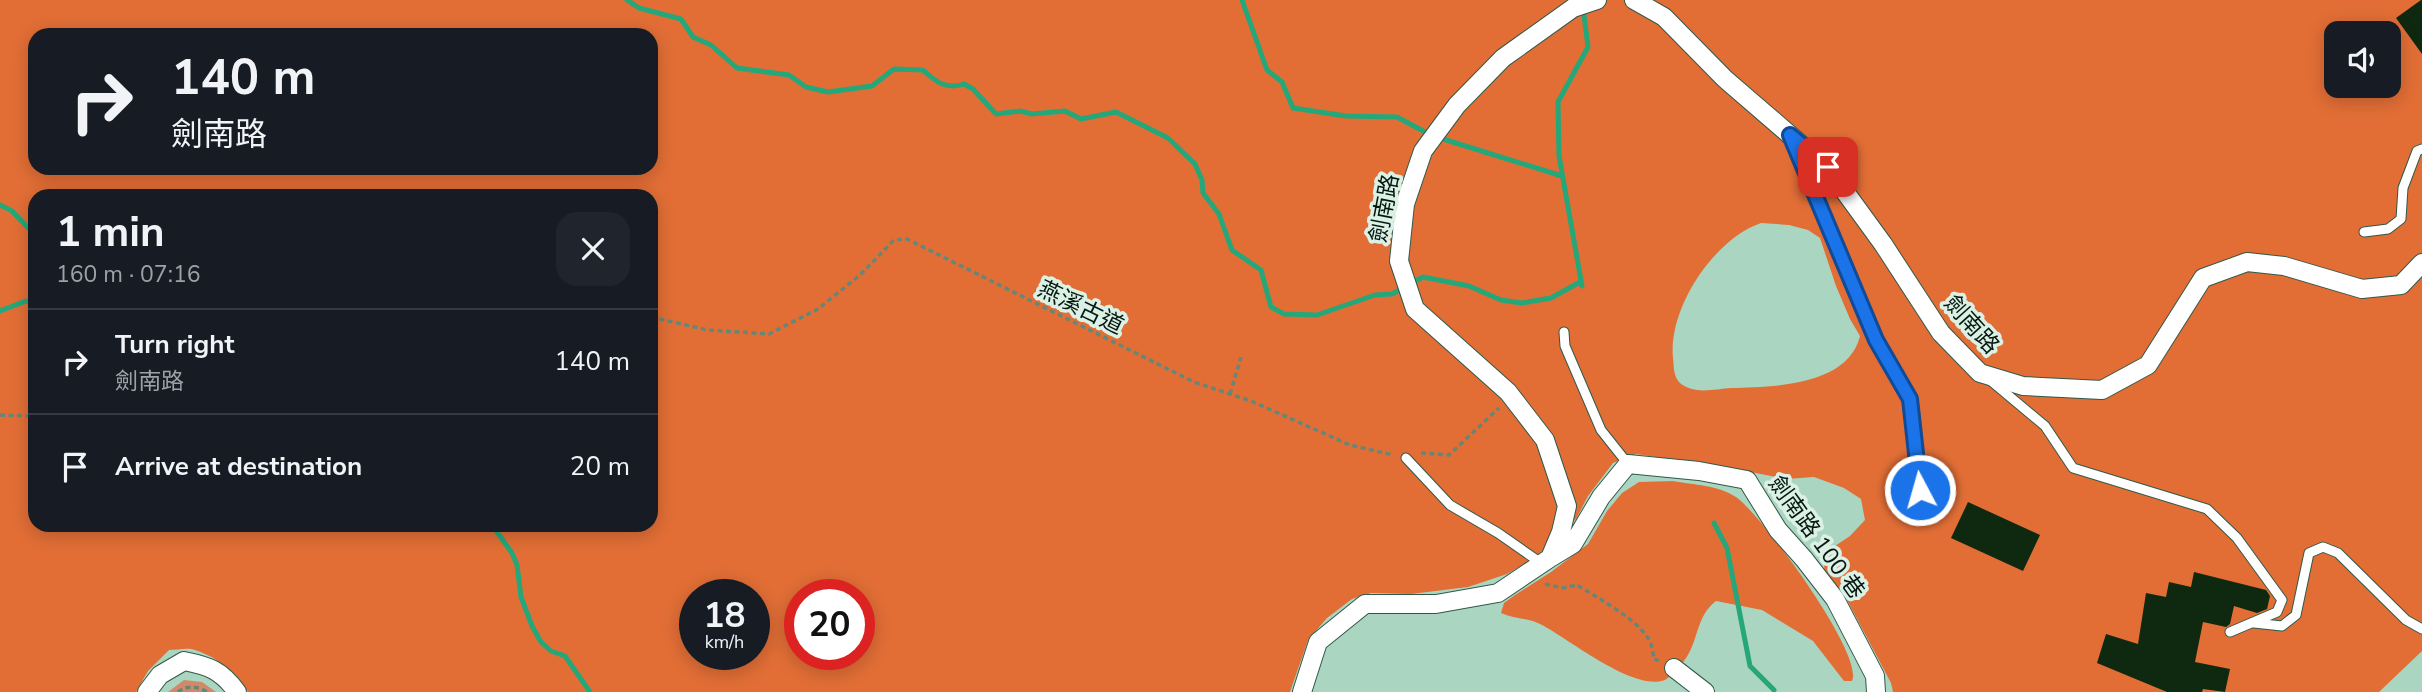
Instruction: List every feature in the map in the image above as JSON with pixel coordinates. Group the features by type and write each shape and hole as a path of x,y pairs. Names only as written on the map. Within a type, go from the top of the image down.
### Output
{"street":[{"name":"劍南路","path":"1634,0 1664,17 1725,79 1828,167 1883,244 1941,333 1980,373 2023,386 2102,390 2148,365 2203,278 2247,262 2284,266 2362,289 2401,285 2422,263"},
{"name":"劍南路","path":"1546,560 1561,532 1567,506 1545,440 1508,392 1415,309 1399,261 1405,204 1423,150 1457,105 1503,58 1586,4"},
{"path":"1302,692 1318,642 1365,604 1436,604 1498,593 1573,544 1601,496 1628,464"},
{"name":"劍南路 100 巷","path":"1628,464 1699,471 1746,480 1778,530 1835,599 1875,676 1876,692"},
{"path":"147,692 160,675 184,661 210,666 229,681 237,692"},
{"path":"1674,668 1705,692"}],"lane":[{"path":"1790,135 1876,340 1910,399 1920,490"},
{"path":"2364,232 2388,229 2401,219 2403,188 2417,151 2422,149"},
{"path":"1564,332 1565,346 1601,430 1628,464"},
{"path":"1980,373 2045,426 2073,468 2207,509 2237,538 2281,600 2277,612 2230,632"},
{"path":"1406,458 1450,505 1546,560"},
{"path":"2252,623 2282,626 2296,615 2309,553 2323,547 2338,553 2406,620 2422,629"}],"path":[{"name":"燕溪古道","path":"658,319 708,330 769,334 818,309 860,275 894,240 907,239 1194,382 1251,401 1350,445 1406,458 1425,452 1449,455 1502,405"},
{"path":"1230,394 1241,357"},
{"path":"0,415 28,416"},
{"path":"1546,560 1537,583 1563,588 1577,584 1639,627 1650,640 1654,659 1674,668"},
{"path":"178,692 184,687 199,687 207,692"}],"shaded area":[{"path":"0,0 2422,0 2422,651 2379,692 1893,692 1891,683 1847,600 1824,570 1825,558 1865,520 1861,499 1844,488 1814,477 1787,479 1636,454 1613,463 1588,496 1576,519 1536,557 1507,574 1468,587 1411,594 1371,593 1352,599 1327,618 1308,640 1290,692 248,692 224,665 191,649 169,650 148,671 136,692 0,692","holes":["1761,223 1789,225 1808,230 1820,238 1836,286 1860,336 1853,353 1841,365 1825,374 1787,384 1705,390 1686,387 1675,374 1673,358 1673,338 1686,298 1711,260 1744,231"]},
{"path":"1673,481 1722,490 1736,497 1767,529 1828,616 1852,666 1852,681 1844,681 1813,641 1762,610 1716,601 1704,614 1689,654 1682,663 1665,680 1652,682 1620,672 1537,623 1501,613 1504,603 1588,544 1607,511 1622,493 1639,482"},
{"path":"184,680 202,682 216,692 168,692"}],"building":[{"path":"2422,0 2422,54 2401,25 2401,21 2396,18"},
{"path":"1968,502 2040,535 2023,571 1951,538"},
{"path":"2194,572 2266,590 2270,596 2267,609 2257,613 2234,606 2230,624 2226,627 2203,622 2195,662 2230,669 2225,692 2203,689 2202,692 2167,692 2097,663 2106,634 2138,644 2146,593 2166,597 2169,582 2191,587"}],"waterway":[{"path":"627,0 639,8 681,19 693,37 711,45 737,68 789,75 806,87 828,92 872,86 894,69 923,70 942,84 964,84 973,89 996,114 1065,111 1081,119 1116,112 1168,138 1195,164 1202,180 1203,193 1219,214 1232,250 1261,270 1271,307 1284,314 1317,315 1375,295 1392,294 1423,277 1469,286 1501,300 1522,303 1551,298 1580,282"},
{"path":"1242,0 1267,70 1282,82 1293,108 1346,116 1397,117 1443,139 1562,176"},
{"path":"1582,286 1559,156 1558,102 1588,47 1583,7"},
{"path":"0,205 12,211 28,228"},
{"path":"0,311 28,301"},
{"path":"1714,523 1727,548 1750,666 1774,690"},
{"path":"497,532 517,565 521,597 541,642 551,651 565,656 590,692"}],"route":[{"path":"1828,167 1790,135 1876,340 1910,399 1920,490"}]}
